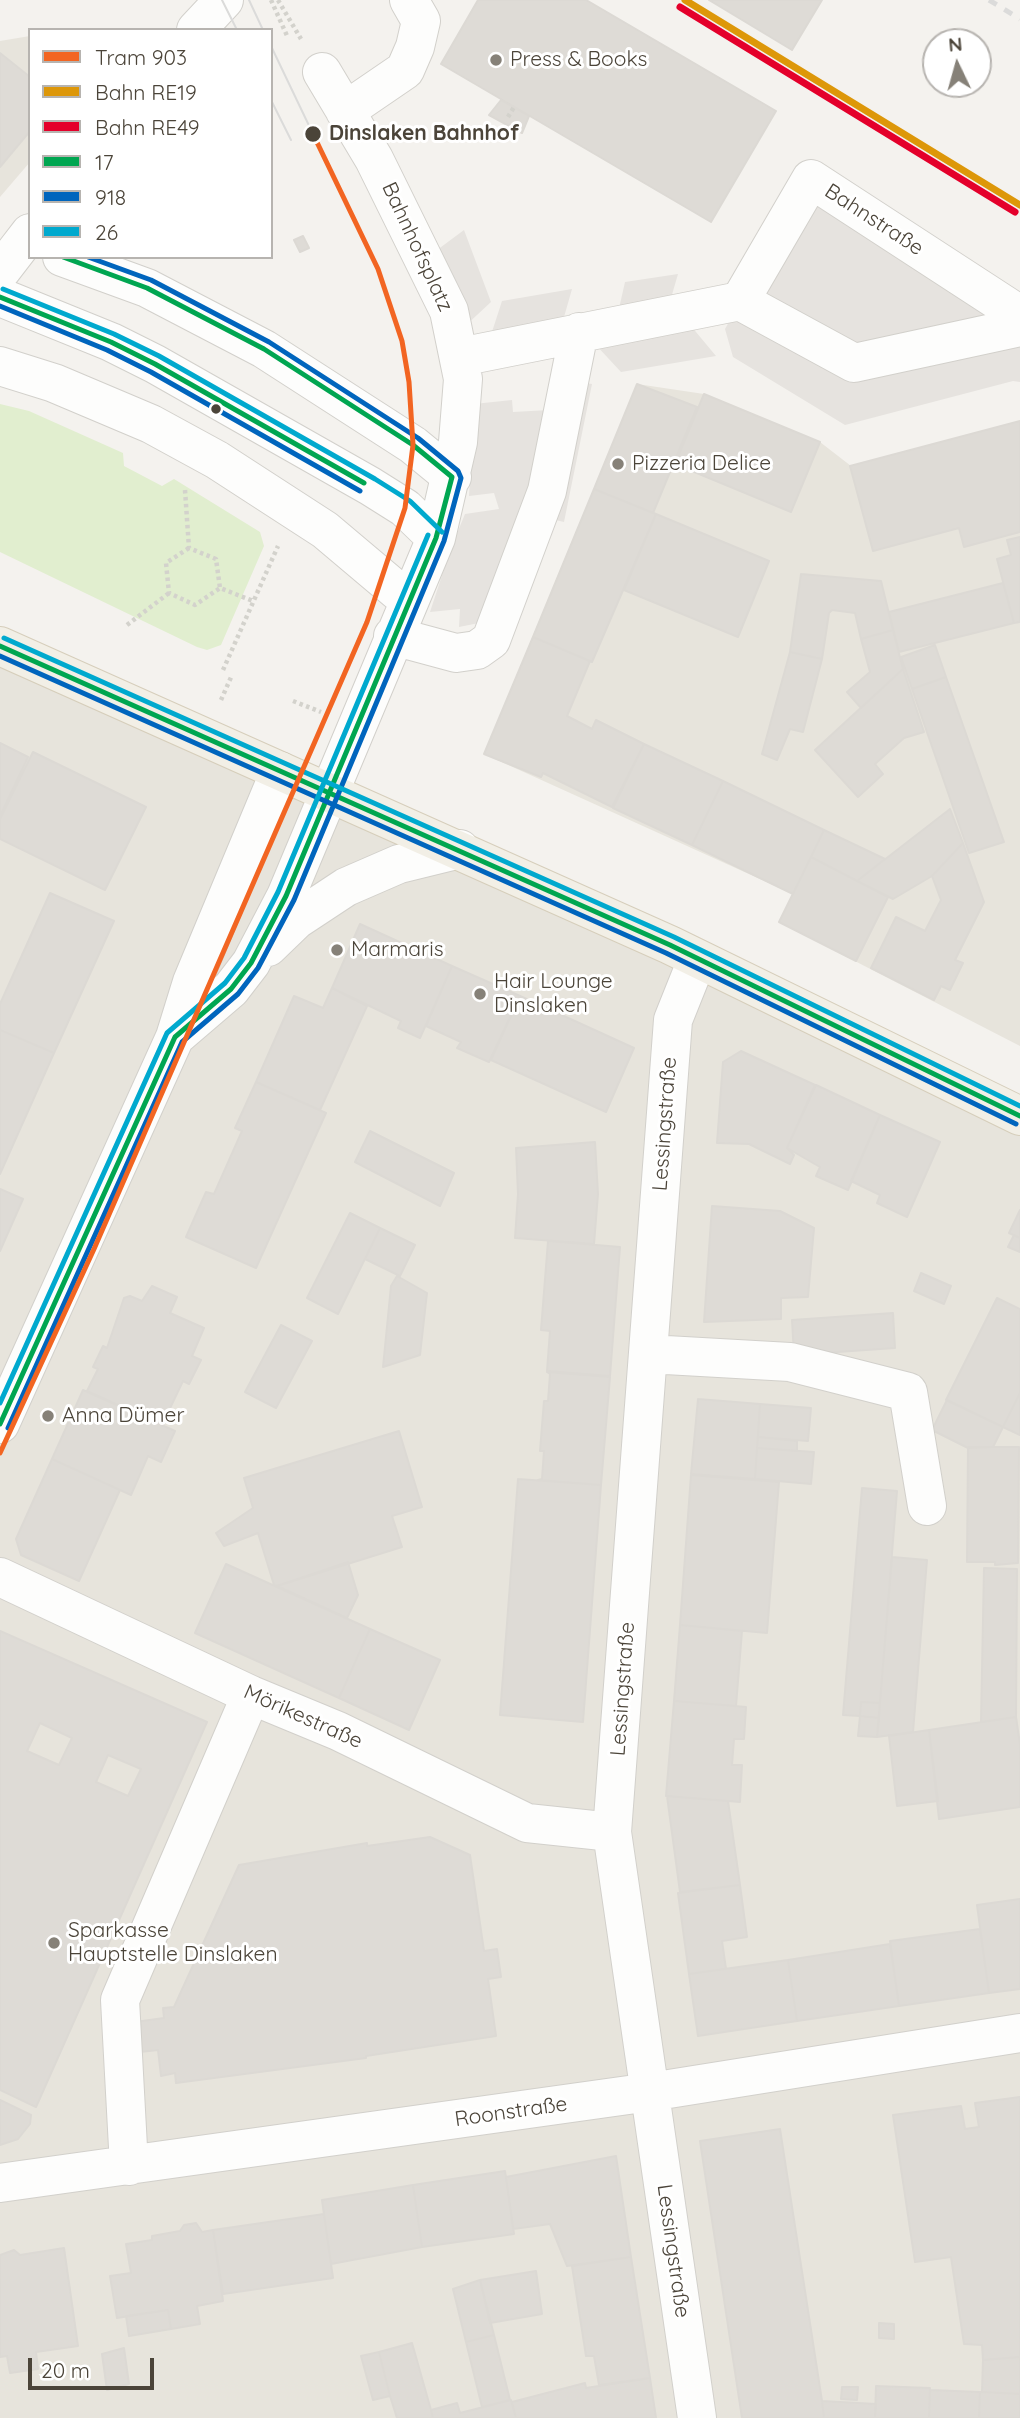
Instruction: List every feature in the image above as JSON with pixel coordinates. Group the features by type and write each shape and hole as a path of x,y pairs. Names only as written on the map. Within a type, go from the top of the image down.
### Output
{"main road":[{"path":"0,646 460,849 1020,1116"}],"street":[{"path":"345,111 405,70 415,47 421,21 409,0"},
{"name":"Bahnhofsplatz","path":"251,963 286,896 436,538 452,477 461,404 460,357 449,311 380,171 322,72"},
{"name":"Bahnstraße","path":"740,301 811,180 1020,314"},
{"path":"67,259 147,288 264,349 413,445 452,477"},
{"path":"0,297 111,342 177,376 370,486 405,508 436,538"},
{"path":"460,357 740,301 854,363 1020,327"},
{"path":"393,636 456,653 477,650 491,640 547,491 579,332"},
{"path":"0,366 54,383 151,424 217,460 325,530 408,600"},
{"path":"0,1424 175,1037 192,982 280,771"},
{"path":"175,1037 231,989 251,963 296,920 346,887 399,864 460,849"},
{"name":"Lessingstraße","path":"697,960 673,1020 612,1832 697,2418"},
{"path":"648,1354 790,1363 908,1392 928,1506"},
{"name":"Mörikestraße","path":"0,1577 251,1695 338,1731 527,1823 612,1832"},
{"path":"129,2166 120,2000 251,1695"},
{"name":"Roonstraße","path":"0,2183 650,2092 1020,2034"}],"path":[{"path":"271,0 288,38"},
{"path":"508,117 514,107"},
{"path":"185,487 189,548"},
{"path":"223,670 281,539"},
{"path":"189,548 216,559 219,588"},
{"path":"169,593 166,563 189,548"},
{"path":"219,588 253,601"},
{"path":"169,593 195,605 219,588"},
{"path":"127,625 169,593"}],"shaded area":[{"path":"28,36 28,164 0,197 0,41"},
{"path":"811,179 1020,315 1020,382 1013,381 845,425 733,357 725,329"},
{"path":"464,230 491,302 463,328 433,253"},
{"path":"678,274 669,305 618,313 625,282"},
{"path":"572,289 562,324 490,338 502,301"},
{"path":"691,326 716,356 621,372 595,344"},
{"path":"574,381 592,384 564,522 547,518"},
{"path":"637,384 704,394 820,442 851,466 1020,421 1020,1046 779,922 793,894 484,754"},
{"path":"512,400 513,412 549,410 538,483 489,621 459,627 460,609 430,612 451,548 465,514 499,509 494,493 469,496 474,404"},
{"path":"0,654 1020,1116 1020,2418 0,2418"}],"green space":[{"path":"0,404 29,411 123,453 124,466 162,486 174,479 260,532 264,546 221,645 207,650 197,647 0,552"}],"building":[{"name":"Dinslaken Bahnhof","path":"478,0 586,0 776,111 711,222 441,64"},
{"path":"709,0 822,0 792,50"},
{"path":"0,53 28,75 28,133 0,167"},
{"path":"501,100 529,116 522,133 489,115"},
{"path":"303,236 309,248 300,252 294,240"},
{"path":"637,384 697,407 653,513 594,489"},
{"path":"704,394 820,442 791,512 675,464"},
{"path":"1020,421 1020,532 964,547 959,528 873,551 850,466"},
{"path":"594,489 656,514 592,662 533,637"},
{"path":"656,514 769,561 738,637 624,590"},
{"path":"1020,537 1020,622 1014,623 997,559 1011,555 1007,540"},
{"path":"801,574 881,581 893,630 861,639 855,613 832,610 829,613 822,659 790,652"},
{"path":"1003,583 1014,623 899,652 889,612"},
{"path":"893,630 903,669 861,708 847,692 870,672 861,639"},
{"path":"533,637 590,661 567,716 592,729 596,720 644,744 612,807 543,773 541,777 484,754"},
{"path":"935,645 946,677 912,689 901,657"},
{"path":"790,652 822,659 803,732 790,729 777,760 762,754"},
{"path":"903,669 924,732 904,738 875,764 883,774 858,797 815,750"},
{"path":"946,677 1004,842 969,853 912,689"},
{"path":"0,743 28,757 0,816"},
{"path":"644,744 723,781 692,845 613,808"},
{"path":"33,752 146,807 105,890 0,839 0,819"},
{"path":"723,781 824,830 793,894 692,845"},
{"path":"950,809 963,843 932,876 893,899 857,881"},
{"path":"824,830 885,859 857,881 811,857"},
{"path":"963,843 984,902 955,960 963,963 950,990 941,986 934,1000 871,968 896,917 925,931 941,900 932,876"},
{"path":"811,857 888,897 856,961 779,922"},
{"path":"50,893 114,921 54,1053 0,1030 0,1004"},
{"path":"360,924 452,966 420,1038 398,1028 401,1021 332,988"},
{"path":"452,966 520,996 489,1062 457,1048 461,1042 426,1026"},
{"path":"332,988 367,1006 320,1110 256,1082 294,996 323,1008"},
{"path":"520,996 634,1048 606,1112 491,1060"},
{"path":"0,1030 54,1053 0,1174"},
{"path":"741,1051 815,1085 787,1148 794,1155 790,1164 749,1144 717,1143 723,1062"},
{"path":"256,1082 326,1113 256,1268 186,1237 206,1192 214,1194 242,1131 235,1128"},
{"path":"816,1085 880,1115 848,1190 816,1176 820,1167 787,1148"},
{"path":"880,1115 940,1142 907,1217 877,1203 880,1195 851,1181"},
{"path":"370,1131 454,1173 440,1206 355,1162"},
{"path":"595,1142 598,1194 594,1244 515,1238 518,1194 516,1148"},
{"path":"0,1189 23,1199 0,1251"},
{"path":"712,1206 780,1211 814,1228 808,1297 781,1298 781,1319 704,1322"},
{"path":"1020,1210 1020,1238 1009,1233"},
{"path":"350,1213 380,1228 338,1314 307,1298"},
{"path":"380,1228 415,1245 400,1276 365,1259"},
{"path":"1014,1235 1020,1238 1020,1252 1008,1247"},
{"path":"548,1241 620,1247 610,1376 547,1371 550,1331 541,1330"},
{"path":"921,1273 951,1286 944,1304 914,1291"},
{"path":"397,1276 427,1293 420,1355 383,1367 391,1286"},
{"path":"152,1286 177,1297 170,1313 204,1328 192,1356 201,1360 189,1384 183,1381 162,1425 87,1391 98,1369 93,1367 103,1346 107,1348 124,1298 130,1296 142,1301"},
{"path":"997,1298 1020,1309 1020,1393 1003,1427 946,1400"},
{"path":"893,1313 895,1348 794,1355 792,1320"},
{"path":"281,1325 312,1341 276,1408 245,1392"},
{"path":"547,1372 610,1377 601,1485 538,1480 542,1479 544,1451 540,1451 544,1401 548,1401 550,1374"},
{"path":"83,1390 175,1431 161,1462 148,1456 131,1495 52,1459"},
{"path":"1020,1393 1020,1435 1003,1427"},
{"path":"698,1399 760,1404 755,1479 691,1474"},
{"path":"947,1400 1003,1427 993,1447 968,1448 932,1430"},
{"path":"760,1404 811,1408 808,1441 758,1437"},
{"path":"399,1431 422,1507 392,1516 402,1547 277,1586 274,1585 258,1533 224,1546 216,1533 253,1508 244,1478"},
{"path":"758,1437 797,1441 797,1451 757,1448"},
{"path":"968,1447 1019,1447 1018,1563 995,1565 995,1562 967,1562"},
{"path":"757,1448 814,1452 811,1484 755,1479"},
{"path":"52,1459 120,1490 79,1581 21,1555 16,1539"},
{"path":"691,1475 779,1482 767,1633 680,1625"},
{"path":"518,1479 601,1485 583,1722 500,1715"},
{"path":"862,1488 897,1491 880,1703 861,1702 860,1716 843,1715"},
{"path":"892,1557 927,1560 913,1732 877,1737"},
{"path":"348,1562 358,1595 347,1618 277,1586"},
{"path":"226,1564 370,1629 339,1698 195,1633"},
{"path":"984,1568 1017,1569 1016,1717 981,1722"},
{"path":"680,1625 742,1631 736,1706 674,1701"},
{"path":"370,1629 440,1660 409,1730 339,1698"},
{"name":"Sparkasse Hauptstelle Dinslaken","path":"0,1631 207,1722 36,2107 0,2090","holes":["40,1723 72,1738 59,1765 27,1751","108,1755 141,1769 128,1796 96,1782"]},
{"path":"674,1701 746,1707 744,1739 734,1739 732,1765 742,1765 740,1802 666,1796"},
{"path":"861,1702 880,1703 879,1718 860,1716"},
{"path":"860,1716 879,1718 877,1737 858,1736"},
{"path":"1016,1717 1020,1744 1020,1807 939,1819 929,1730"},
{"path":"929,1730 938,1801 897,1806 889,1736"},
{"path":"667,1796 728,1801 740,1885 680,1892"},
{"path":"430,1837 470,1855 484,1951 497,1949 501,1977 488,1979 496,2036 366,2058 176,2083 175,2073 161,2076 158,2050 140,2052 135,2022 164,2018 163,2008 174,2007 239,1865 367,1843 367,1846"},
{"path":"740,1885 747,1937 722,1941 726,1969 689,1974 678,1893"},
{"path":"1020,1899 1020,1989 989,1993 977,1905"},
{"path":"980,1929 989,1993 899,2006 890,1941"},
{"path":"890,1944 899,2006 797,2021 788,1960"},
{"path":"788,1960 797,2021 698,2036 689,1974"},
{"path":"1020,2097 1020,2357 983,2360 982,2345 964,2344 951,2257 915,2262 893,2115 961,2106 965,2129 979,2127 975,2103"},
{"path":"0,2100 31,2115 30,2124 18,2139 0,2145"},
{"path":"780,2129 824,2418 742,2418 700,2141"},
{"path":"616,2156 631,2257 567,2266 550,2224 513,2229 506,2177"},
{"path":"505,2171 514,2234 422,2247 413,2185"},
{"path":"413,2185 422,2247 331,2264 322,2200"},
{"path":"324,2214 333,2278 223,2294 213,2230"},
{"path":"196,2223 202,2232 213,2230 223,2301 197,2306 200,2324 171,2329 168,2310 117,2318 110,2276 131,2273 126,2244 152,2240 152,2236 180,2231 184,2225"},
{"path":"64,2248 78,2346 36,2352 38,2369 10,2373 7,2356 0,2357 0,2255 14,2250 20,2255"},
{"path":"631,2257 650,2378 599,2385 594,2356 586,2356 572,2266"},
{"path":"536,2271 542,2314 490,2323 480,2280"},
{"path":"480,2280 494,2335 466,2342 453,2289"},
{"path":"168,2310 171,2329 129,2336 126,2316"},
{"path":"879,2323 894,2324 894,2339 879,2338"},
{"path":"494,2335 510,2400 482,2407 466,2342"},
{"path":"412,2343 433,2418 397,2418 390,2396 379,2352"},
{"path":"124,2348 129,2384 107,2390 102,2354"},
{"path":"379,2352 390,2396 373,2400 361,2356"},
{"path":"1020,2357 1020,2394 982,2392 983,2360"},
{"path":"650,2378 656,2418 516,2418 512,2402 585,2383 586,2388"},
{"path":"876,2386 930,2388 929,2418 875,2418"},
{"path":"842,2387 858,2387 857,2400 841,2399"},
{"path":"930,2390 980,2392 979,2418 929,2418"},
{"path":"980,2392 1020,2394 1020,2418 979,2418"},
{"path":"511,2400 516,2418 433,2418 431,2410 457,2403 460,2413"},
{"path":"822,2401 876,2404 875,2418 824,2418"}],"tram line":[{"path":"222,0 236,28"},
{"path":"249,0 262,28"},
{"path":"273,50 313,134"},
{"path":"273,104 291,140"},
{"name":"903","path":"0,1453 94,1249 367,622 405,508 413,445 409,382 402,341 378,269 313,134"}],"railway":[{"path":"989,0 1020,19"}],"rail line":[{"name":"RE19","path":"685,0 1020,205"},
{"name":"RE49","path":"680,7 1015,212"}],"transit line":[{"name":"17","path":"0,1424 175,1037 231,989 251,963 286,896 436,538 452,477 413,445 264,349 147,288 68,259"},
{"name":"918","path":"8,1428 182,1042 238,994 258,968 294,900 444,541 461,478 458,471 418,438 269,342 151,280 93,259"},
{"name":"26","path":"3,289 114,334 159,356 375,479 410,501 442,532"},
{"name":"17","path":"0,297 111,342 155,364 364,483"},
{"name":"918","path":"0,306 107,350 151,372 360,491"},
{"name":"26","path":"0,1403 167,1033 225,983 244,958 278,892 428,535"},
{"name":"26","path":"4,638 674,937 1020,1106"},
{"name":"17","path":"0,646 670,945 1020,1116"},
{"name":"918","path":"0,656 666,953 1016,1124"}],"place":[{"name":"Press & Books","path":"496,60"},
{"name":"Dinslaken Bahnhof","path":"313,134"},
{"name":"Pizzeria Delice","path":"618,464"},
{"name":"Marmaris","path":"337,950"},
{"name":"Hair Lounge Dinslaken","path":"480,994"},
{"name":"Anna Dümer","path":"48,1416"},
{"name":"Sparkasse Hauptstelle Dinslaken","path":"54,1943"}]}
